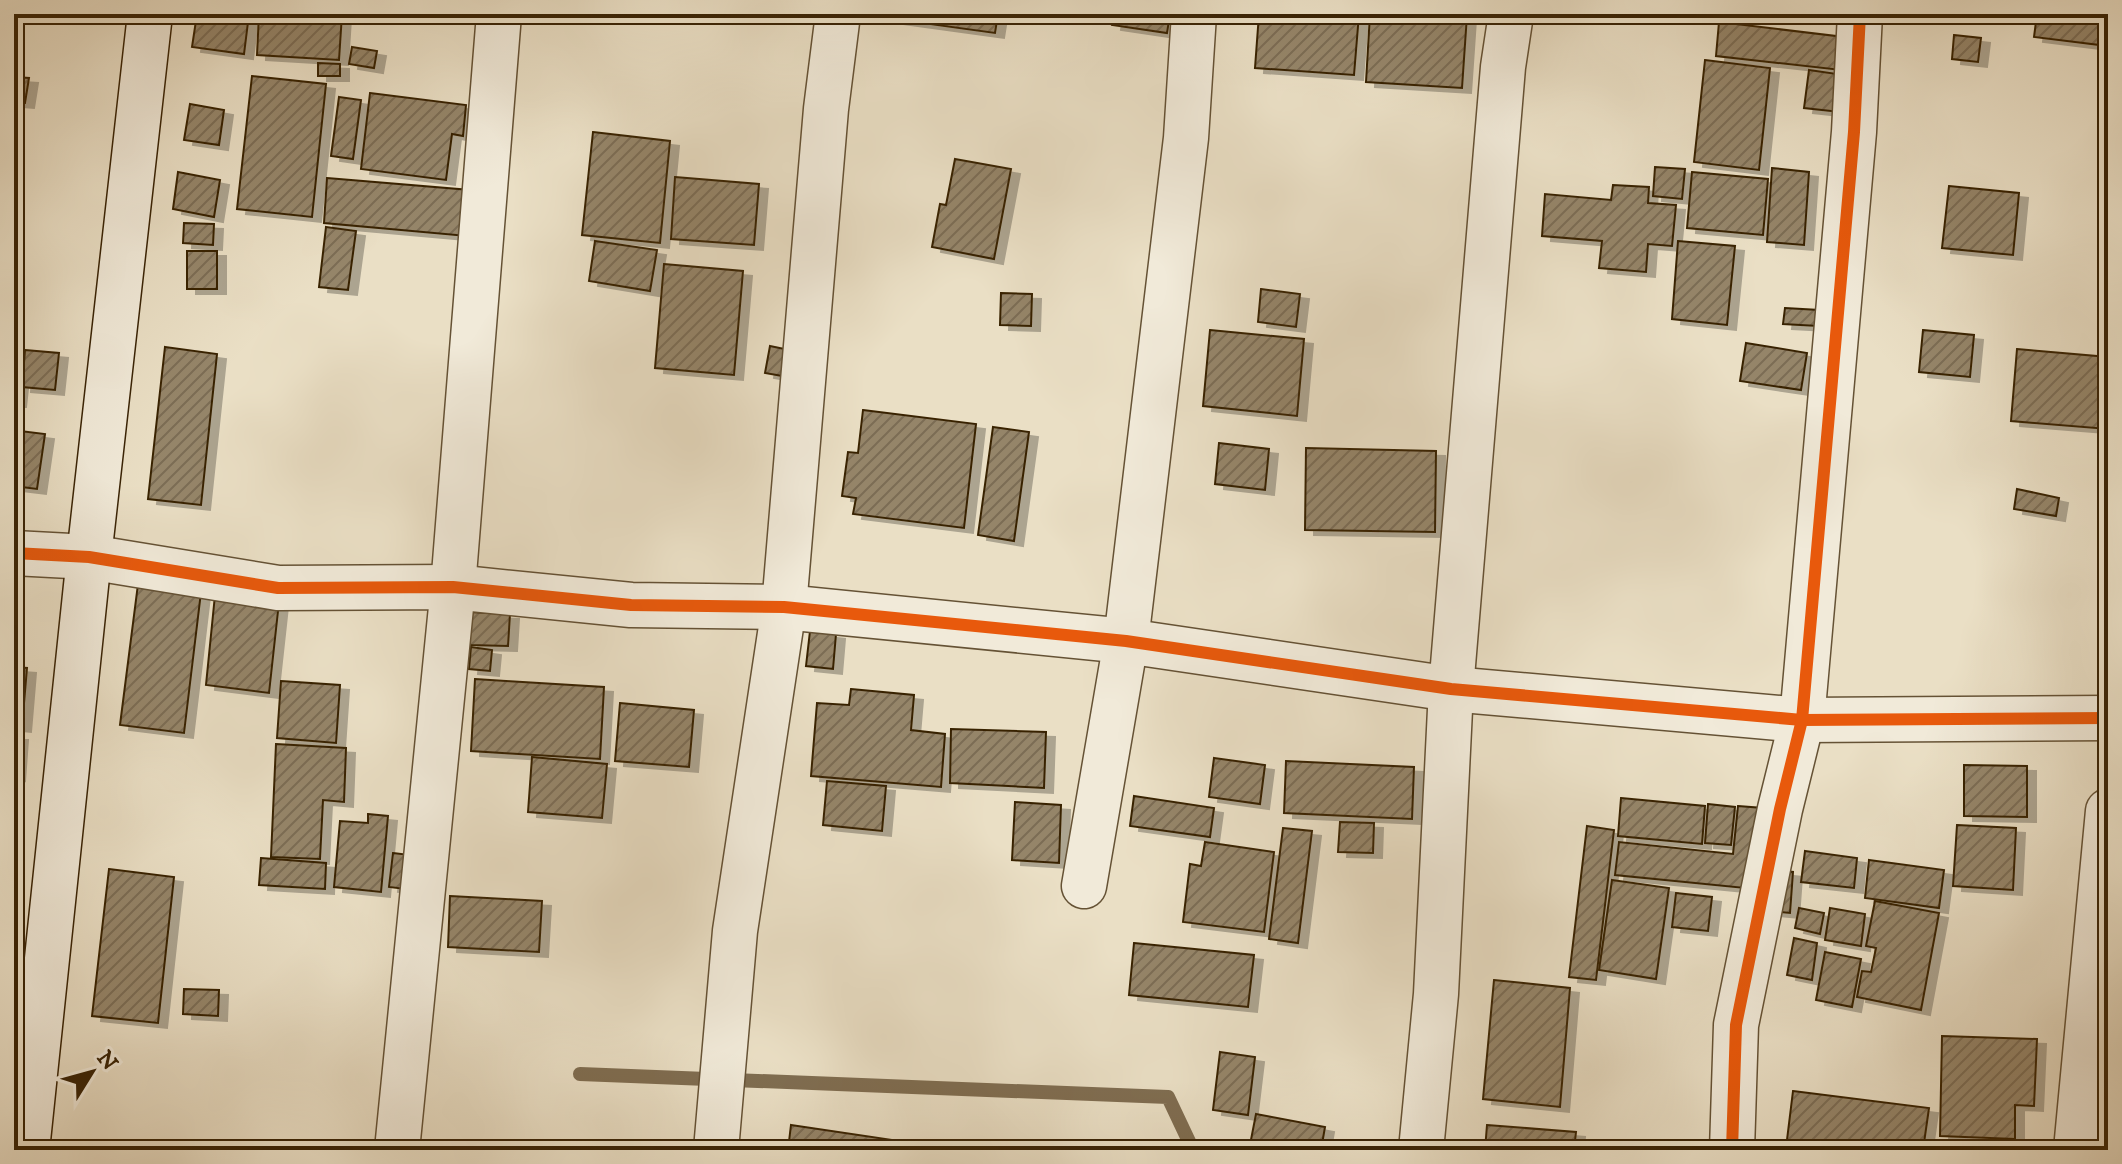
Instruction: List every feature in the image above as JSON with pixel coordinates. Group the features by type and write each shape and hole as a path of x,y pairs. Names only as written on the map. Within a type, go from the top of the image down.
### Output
{"street":[{"path":"27,1150 150,14"},
{"path":"397,1150 453,587 499,14"},
{"path":"716,1150 735,931 784,607 826,109 838,14"},
{"path":"1084,886 1126,641 1186,138 1194,14"},
{"path":"1421,1150 1436,994 1451,689 1503,67 1511,14"},
{"path":"1732,1150 1736,1025 1780,809 1802,720 1854,132 1860,14"},
{"path":"14,553 89,557 278,588 453,587 631,605 784,607 1126,641 1451,689 1802,720 2108,718"},
{"path":"2076,1150 2108,811"}],"building":[{"path":"197,14 249,14 244,54 192,47"},
{"path":"259,14 342,14 339,60 257,55"},
{"path":"886,14 998,14 995,33 886,18"},
{"path":"1114,14 1170,14 1167,33 1112,25"},
{"path":"1259,14 1359,14 1354,75 1255,68"},
{"path":"1370,14 1467,15 1462,88 1366,82"},
{"path":"2037,14 2108,14 2108,46 2034,37"},
{"path":"1719,22 1844,37 1841,70 1716,56"},
{"path":"1954,35 1981,38 1978,62 1952,59"},
{"path":"352,47 377,51 374,68 349,64"},
{"path":"1705,60 1770,68 1759,170 1694,162"},
{"path":"318,63 340,64 340,76 318,76"},
{"path":"1809,70 1844,75 1840,112 1804,108"},
{"path":"252,76 326,84 312,217 237,209"},
{"path":"14,77 29,78 25,103 14,102"},
{"path":"370,93 466,105 463,136 452,134 446,180 361,169"},
{"path":"339,97 361,100 353,159 331,156"},
{"path":"190,104 224,110 219,145 184,140"},
{"path":"593,132 670,141 660,243 582,235"},
{"path":"955,159 1011,169 994,259 932,247 940,204 946,205"},
{"path":"1655,167 1685,169 1682,199 1653,196"},
{"path":"1772,168 1809,172 1804,245 1767,242"},
{"path":"178,172 220,180 214,217 173,209"},
{"path":"1692,172 1768,179 1763,235 1687,228"},
{"path":"675,177 759,184 754,245 671,239"},
{"path":"327,178 482,191 478,237 324,223"},
{"path":"1613,185 1649,187 1648,203 1676,205 1672,246 1648,244 1646,272 1599,268 1602,241 1542,236 1545,194 1611,200"},
{"path":"1949,186 2019,193 2013,255 1942,248"},
{"path":"184,223 214,224 213,245 183,243"},
{"path":"326,227 356,231 348,290 319,287"},
{"path":"595,241 657,250 650,291 589,281"},
{"path":"1678,241 1735,246 1727,325 1672,319"},
{"path":"187,251 217,251 217,289 187,289"},
{"path":"664,264 743,271 734,375 655,368"},
{"path":"1261,289 1300,294 1296,327 1258,322"},
{"path":"1001,293 1032,294 1031,326 1000,325"},
{"path":"1785,308 1819,310 1818,326 1783,324"},
{"path":"1210,330 1304,339 1297,416 1203,406"},
{"path":"1923,330 1974,335 1970,377 1919,372"},
{"path":"1746,343 1807,353 1801,390 1740,381"},
{"path":"770,346 799,352 794,378 765,373"},
{"path":"165,347 217,354 201,505 148,499"},
{"path":"2017,349 2108,357 2108,429 2011,421"},
{"path":"25,350 59,353 55,390 22,387"},
{"path":"14,355 22,356 17,402 14,402"},
{"path":"863,410 976,424 964,528 853,514 856,498 842,496 848,452 858,453"},
{"path":"993,427 1029,432 1014,541 978,535"},
{"path":"20,431 45,434 37,489 14,486 14,453"},
{"path":"1219,443 1269,449 1265,490 1215,484"},
{"path":"1306,448 1436,451 1435,532 1305,530"},
{"path":"2017,489 2059,498 2056,516 2014,509"},
{"path":"138,584 201,592 184,733 120,725"},
{"path":"215,595 279,602 269,693 206,685"},
{"path":"470,612 510,614 508,646 469,645"},
{"path":"810,631 836,634 833,669 806,666"},
{"path":"471,647 492,650 490,671 469,669"},
{"path":"14,667 27,668 22,727 14,726"},
{"path":"475,679 604,687 600,759 471,751"},
{"path":"281,681 340,685 336,743 277,738"},
{"path":"851,689 914,695 911,730 945,734 941,787 811,776 817,703 849,705"},
{"path":"620,703 694,710 689,767 615,761"},
{"path":"951,729 1046,732 1044,788 950,783"},
{"path":"14,735 19,735 16,776 14,775"},
{"path":"276,744 346,748 344,802 323,800 320,859 271,857"},
{"path":"532,757 607,764 602,818 528,812"},
{"path":"1214,758 1265,765 1260,804 1209,797"},
{"path":"1286,761 1414,767 1412,819 1284,813"},
{"path":"1964,765 2027,766 2027,817 1964,816"},
{"path":"827,781 886,786 882,831 823,825"},
{"path":"1134,796 1214,808 1210,837 1130,826"},
{"path":"1621,798 1705,806 1702,844 1618,836"},
{"path":"1015,802 1061,805 1059,863 1012,860"},
{"path":"1708,804 1735,807 1731,845 1705,843"},
{"path":"1738,806 1763,808 1755,889 1615,875 1619,842 1733,854"},
{"path":"368,814 388,816 381,892 334,887 340,821 368,823"},
{"path":"1340,822 1374,823 1373,853 1338,852"},
{"path":"1957,825 2016,828 2013,890 1953,886"},
{"path":"1587,826 1614,830 1596,980 1569,977"},
{"path":"1283,828 1312,831 1298,943 1269,939"},
{"path":"1205,842 1274,852 1264,932 1183,922 1190,864 1201,866"},
{"path":"1805,851 1857,858 1854,888 1801,882"},
{"path":"393,853 410,855 405,889 389,887"},
{"path":"261,858 326,863 325,889 259,885"},
{"path":"1869,860 1944,870 1939,908 1865,898"},
{"path":"109,869 174,877 158,1023 92,1016"},
{"path":"1775,870 1793,872 1790,913 1771,911"},
{"path":"1612,880 1669,888 1656,979 1599,970"},
{"path":"1676,893 1712,897 1708,931 1672,927"},
{"path":"450,896 542,901 539,952 448,947"},
{"path":"1875,901 1939,913 1921,1010 1857,997 1862,971 1871,972 1876,948 1866,946"},
{"path":"1799,908 1824,913 1820,934 1795,928"},
{"path":"1830,908 1865,914 1861,946 1825,940"},
{"path":"1794,938 1817,943 1812,980 1787,975"},
{"path":"1134,943 1254,955 1248,1007 1129,995"},
{"path":"1825,952 1861,959 1852,1007 1816,1000"},
{"path":"1494,980 1570,988 1560,1107 1483,1099"},
{"path":"184,989 219,990 218,1016 183,1014"},
{"path":"1942,1036 2037,1039 2034,1106 2015,1105 2015,1139 1940,1136"},
{"path":"1220,1052 1255,1057 1248,1115 1213,1110"},
{"path":"1793,1091 1929,1108 1923,1150 1861,1150 1787,1140"},
{"path":"1256,1114 1325,1127 1321,1150 1249,1150"},
{"path":"791,1125 906,1142 905,1150 788,1150"},
{"path":"1487,1125 1576,1132 1574,1150 1485,1150"},
{"path":"1771,1141 1836,1150 1770,1150"}],"waterway":[{"path":"580,1074 1168,1097 1193,1150"}],"cycle path":[{"path":"1732,1150 1736,1025 1780,809 1802,720 1854,132 1860,14"},
{"path":"14,553 89,557 278,588 453,587 631,605 784,607 1126,641 1451,689 1802,720 2108,718"}]}
